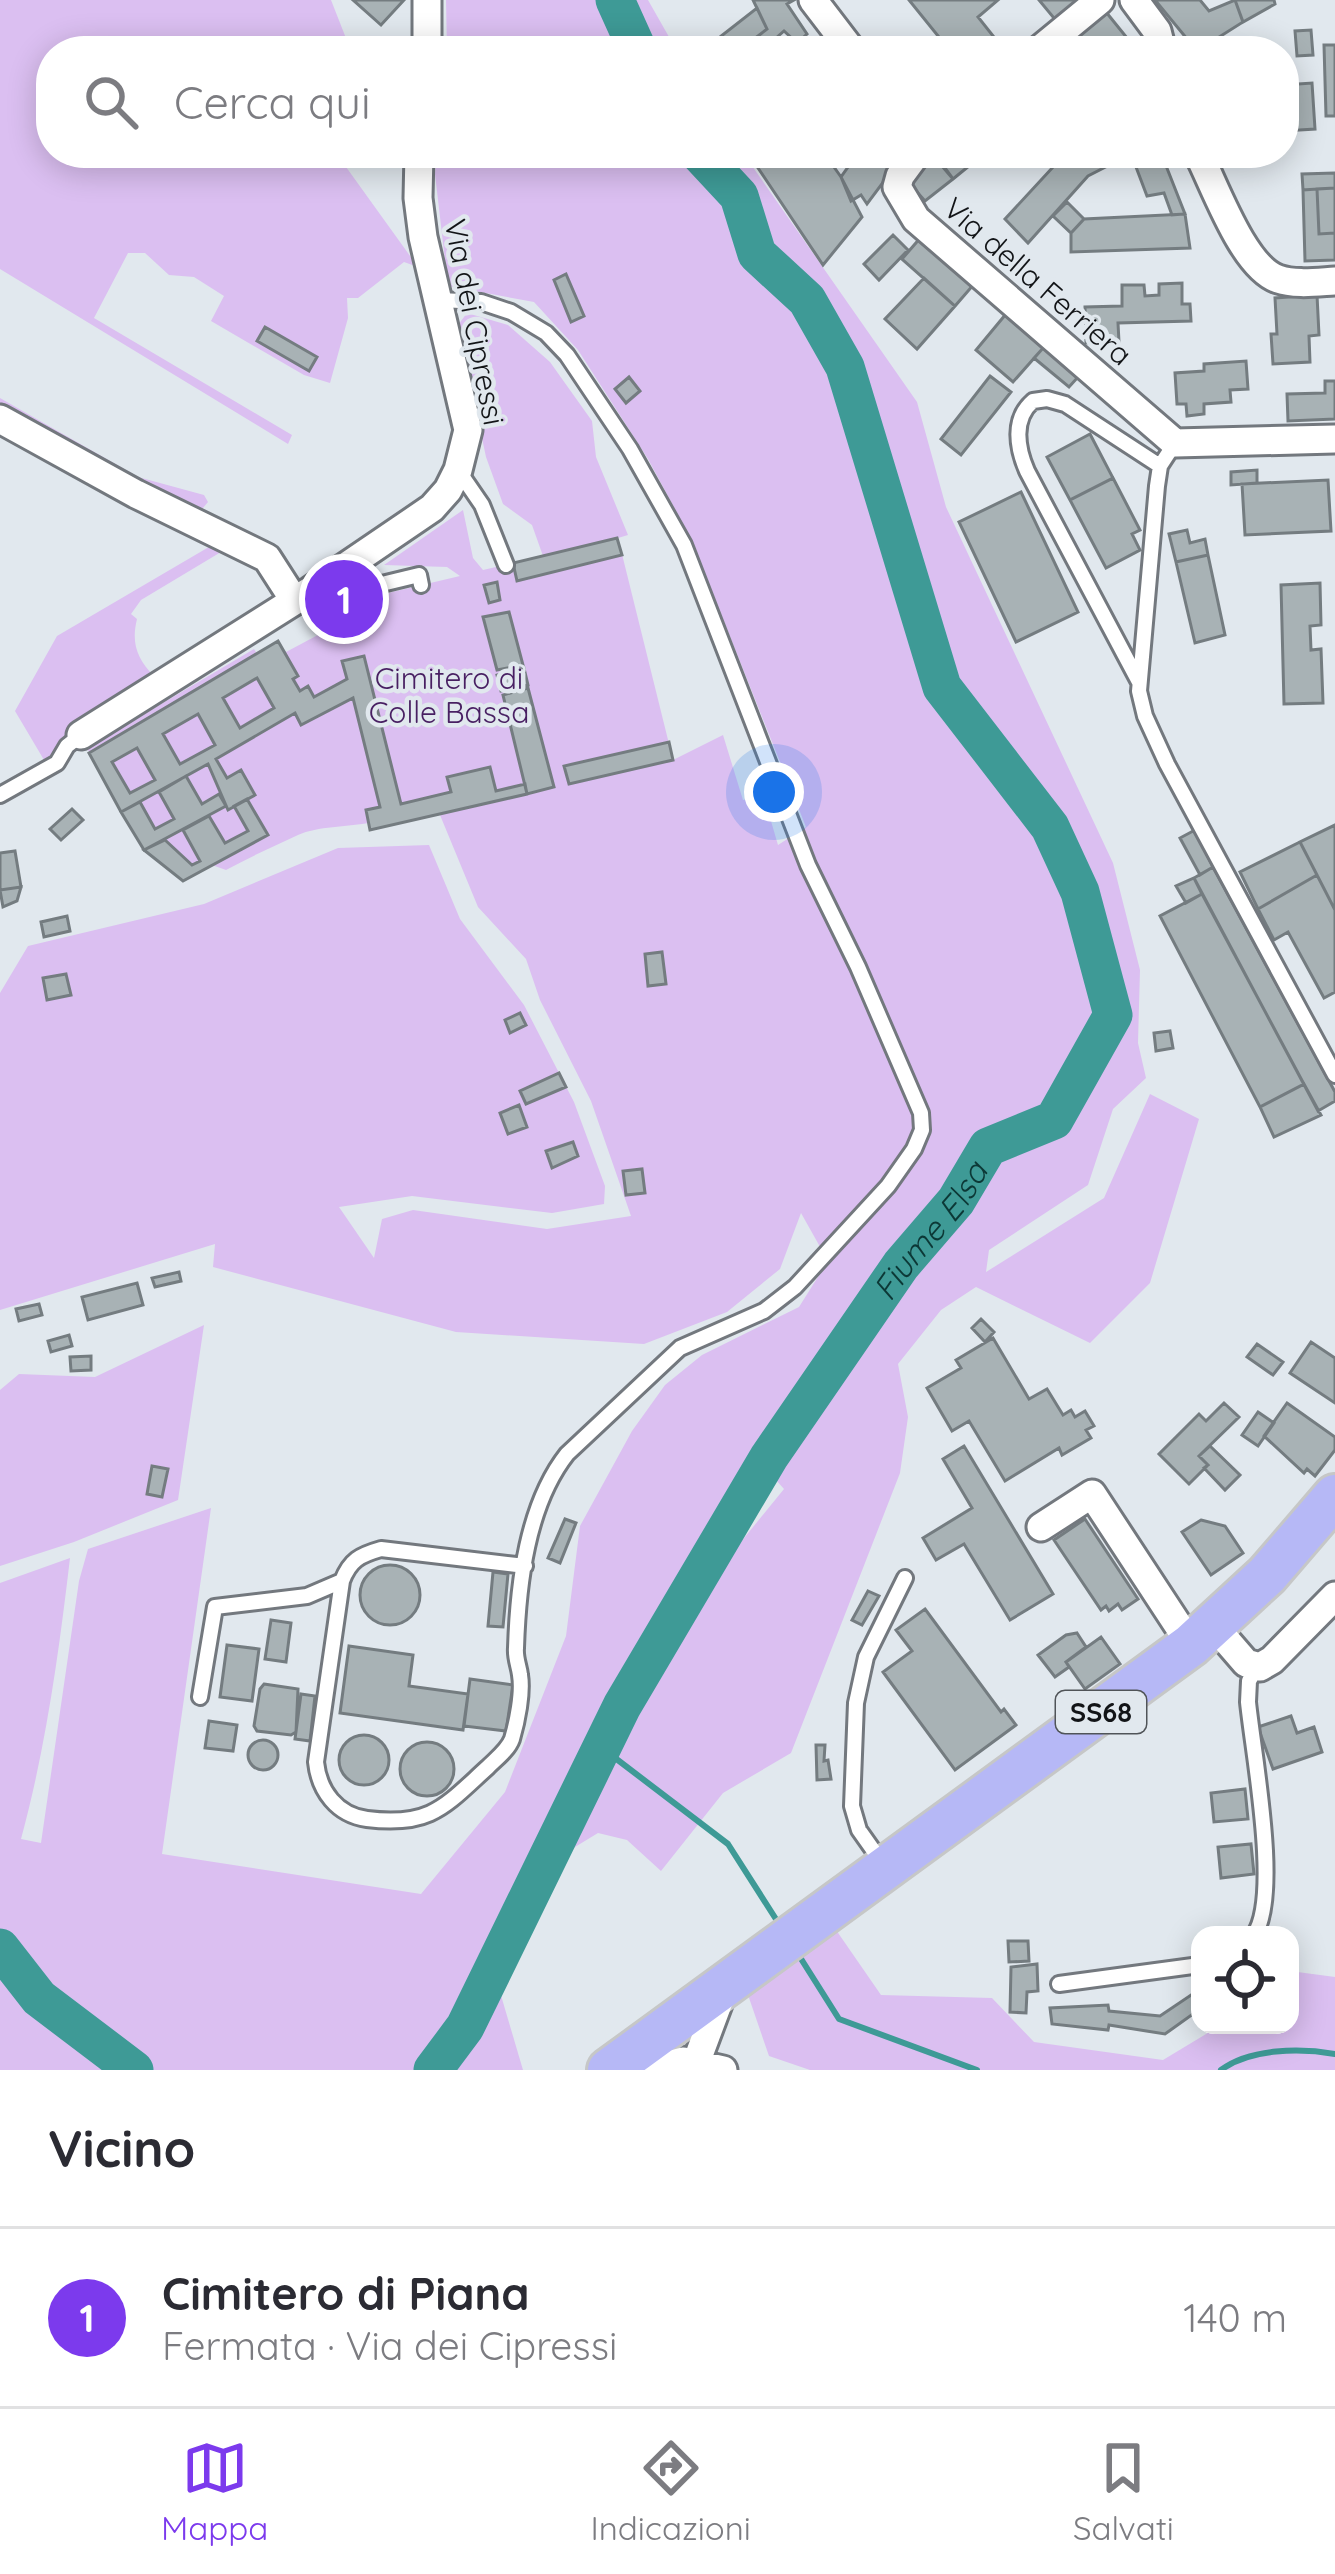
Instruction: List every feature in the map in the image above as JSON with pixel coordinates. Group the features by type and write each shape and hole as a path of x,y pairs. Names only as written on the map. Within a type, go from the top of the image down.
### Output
{"main road":[{"name":"SS68","path":"609,2070 1203,1635 1267,1575 1335,1496"}],"street":[{"path":"427,0 427,36"},
{"path":"813,0 841,36"},
{"path":"1056,36 1100,0"},
{"path":"1134,0 1158,36"},
{"name":"Via dei Cipressi","path":"419,168 420,222 468,430 458,470"},
{"name":"Via della Ferriera","path":"906,168 897,187 916,218 1168,455"},
{"path":"1206,168 1260,268 1285,280 1335,281"},
{"path":"0,419 136,494 267,558 302,596"},
{"path":"1168,455 1335,439"},
{"path":"81,735 432,508 458,470"},
{"path":"1041,1527 1092,1494 1203,1635 1257,1667 1272,1660 1335,1596"},
{"path":"649,2070 670,2062 710,2066 725,1985"}],"lane":[{"path":"440,300 481,302 512,312 546,333 567,355 630,449 684,544 808,865 922,1113 922,1130 914,1149 888,1186 795,1287 764,1311 680,1348 567,1454 541,1494 525,1566 515,1653 521,1681 511,1744 440,1811 418,1819 364,1819 343,1810 318,1779 316,1762 348,1565 361,1554 381,1549 525,1566"},
{"path":"1140,684 1027,471 1018,439 1022,415 1033,401 1059,401 1168,455 1140,684 1145,716 1335,1075"},
{"path":"458,470 482,505 506,565"},
{"path":"302,596 357,590 419,575 421,585"},
{"path":"0,794 56,764 81,735"},
{"path":"886,1868 859,1830 852,1806 856,1703 866,1657 904,1578"},
{"path":"200,1697 215,1606 307,1596 342,1580"},
{"path":"1257,1667 1248,1702 1265,1868 1263,1912 1258,1926"},
{"path":"1059,1984 1191,1966"}],"green space":[{"path":"0,0 331,0 345,36 36,36 36,168 347,168 418,267 404,262 358,298 347,298 348,318 330,383 304,375 211,321 224,296 194,277 169,275 145,253 128,253 94,318 292,435 288,444 0,269"},
{"path":"446,0 648,0 668,36 447,36"},
{"name":"Cimitero di Colle Bassa","path":"436,168 753,168 917,402 946,507 1113,863 1140,970 1138,1043 1146,1078 1113,1109 1088,1185 989,1250 986,1272 1104,1198 1150,1094 1199,1119 1150,1283 1090,1343 976,1287 941,1310 898,1364 908,1417 900,1473 791,1753 723,1793 661,1871 627,1840 598,1833 575,1847 561,1865 500,1992 523,2070 0,2070 0,1583 70,1558 51,1699 21,1839 41,1843 79,1581 88,1549 211,1508 162,1854 421,1894 505,1792 566,1636 580,1526 632,1431 665,1385 702,1355 799,1307 828,1261 801,1213 780,1269 727,1312 644,1344 456,1332 213,1267 215,1244 0,1310 0,993 28,946 204,904 338,848 429,845 460,919 524,1005 574,1102 605,1186 604,1204 552,1213 412,1196 339,1207 374,1258 382,1219 413,1210 547,1229 631,1216 591,1101 540,1000 526,959 478,907 440,815 370,830 368,823 306,832 226,870 212,865 183,881 144,850 87,748 254,649 257,654 278,641 286,652 333,627 329,607 460,576 447,567 384,565 463,510 473,558 483,570 543,556 532,525 503,504 486,457 458,325 467,313 508,325 550,362 592,421 596,457 628,535 618,538 673,760 723,735 743,800 764,797 778,845 806,827 691,539 648,459 578,350 534,302 448,286","holes":["761,1463 784,1489 674,1624 664,1615"]},
{"path":"0,398 138,477 204,495 208,502 197,515 0,413"},
{"path":"214,544 226,549 141,600 131,614 137,619 137,650 154,676 66,736 47,765 15,711 57,636"},
{"path":"204,1325 178,1500 0,1566 0,1390 19,1374 95,1377"},
{"path":"834,1927 881,1995 992,1998 1034,2042 1163,2060 1206,2034 1299,2034 1299,1972 1335,1977 1335,2070 810,2070 769,2056 747,1992"}],"building":[{"path":"353,0 404,0 381,25"},
{"path":"753,0 794,0 787,4 807,34 789,36 784,31 778,36 758,36 767,29"},
{"path":"909,0 998,0 978,17 993,36 938,36"},
{"path":"1039,0 1086,0 1058,23"},
{"path":"1155,0 1200,0 1209,11 1235,0 1243,22 1221,36 1185,36"},
{"path":"1235,0 1274,0 1275,4 1243,22"},
{"path":"757,8 767,29 757,36 721,36"},
{"path":"1106,12 1125,36 1076,36"},
{"path":"1311,30 1313,55 1299,56 1295,31"},
{"path":"1324,45 1335,45 1335,116 1326,116"},
{"path":"1312,83 1315,129 1299,130 1299,84"},
{"path":"758,168 835,168 841,177 862,217 823,265"},
{"path":"847,168 894,168 867,204 861,195 851,201 841,177"},
{"path":"920,168 944,168 953,179 925,201 909,183"},
{"path":"945,168 967,168 953,179"},
{"path":"1052,168 1104,168 1088,176 1028,243 1005,219"},
{"path":"1136,168 1167,168 1185,214 1172,215 1164,193 1147,196"},
{"path":"1335,173 1335,188 1303,190 1302,174"},
{"path":"1335,188 1335,233 1319,234 1317,189"},
{"path":"1317,189 1319,234 1335,233 1335,260 1305,261 1303,190"},
{"path":"1067,202 1084,219 1071,233 1053,216"},
{"path":"1185,214 1190,248 1071,252 1071,233 1084,219"},
{"path":"893,235 908,250 879,280 864,264"},
{"path":"922,236 975,283 955,306 902,259"},
{"path":"566,274 584,316 571,322 554,280"},
{"path":"924,278 955,306 917,349 885,319"},
{"path":"1182,283 1182,304 1190,304 1191,321 1118,323 1119,342 1086,343 1085,307 1122,306 1122,285 1144,285 1145,296 1159,295 1159,284"},
{"path":"1317,295 1319,335 1309,336 1310,362 1273,364 1275,298"},
{"path":"1006,314 1044,347 1013,382 976,350"},
{"path":"265,327 317,357 309,371 257,341"},
{"path":"1044,347 1079,376 1069,387 1034,358"},
{"path":"1246,361 1248,389 1230,390 1231,402 1204,404 1204,414 1187,416 1186,404 1177,404 1175,373 1204,371 1204,364"},
{"path":"990,376 1011,392 961,455 941,439"},
{"path":"629,377 640,391 626,403 615,389"},
{"path":"1325,381 1335,381 1335,419 1288,421 1287,394 1325,393"},
{"path":"1090,434 1113,478 1070,500 1047,457"},
{"path":"1257,470 1257,483 1231,485 1231,472"},
{"path":"1113,478 1140,530 1132,534 1140,550 1106,568 1070,500"},
{"path":"1328,480 1331,531 1245,535 1242,484"},
{"path":"1021,492 1078,612 1016,642 959,522"},
{"path":"1187,530 1190,543 1205,539 1208,555 1176,562 1169,534"},
{"path":"617,538 622,555 517,581 513,563"},
{"path":"1208,555 1225,635 1195,643 1176,562"},
{"path":"497,582 500,600 489,603 484,585"},
{"path":"1320,583 1321,625 1310,626 1311,650 1321,649 1323,703 1284,704 1281,585"},
{"path":"349,602 357,636 337,640 329,607"},
{"path":"509,612 523,665 497,670 483,617"},
{"path":"278,641 298,676 293,679 300,691 308,686 314,697 347,679 342,661 364,656 401,804 451,792 447,777 490,767 496,791 525,784 527,794 370,830 366,810 380,807 353,698 301,725 295,713 216,759 227,778 241,770 255,795 228,810 208,764 121,812 89,753","holes":["257,678 274,708 240,728 223,698","198,714 215,745 180,764 163,734","137,748 155,780 130,793 112,762"]},
{"path":"524,668 528,685 501,691 497,675"},
{"path":"528,688 554,787 527,794 503,695"},
{"path":"669,742 673,760 569,784 564,766"},
{"path":"186,776 202,804 219,794 226,806 144,850 121,812 140,802 155,829 174,819 159,792"},
{"path":"247,799 268,835 183,881 144,850 165,840 192,865 200,861 183,830 209,816 225,843 248,831 234,806"},
{"path":"72,809 83,820 61,840 50,829"},
{"path":"1335,825 1335,910 1300,842"},
{"path":"1195,830 1213,867 1200,875 1180,838"},
{"path":"1300,842 1317,875 1258,909 1240,872"},
{"path":"15,851 21,887 0,890 0,853"},
{"path":"1213,867 1335,1092 1335,1101 1318,1111 1194,878"},
{"path":"1317,875 1335,910 1335,992 1324,998 1288,932 1274,940 1258,909"},
{"path":"1194,878 1202,894 1186,903 1176,886"},
{"path":"21,887 17,901 3,907 0,890"},
{"path":"1202,894 1304,1084 1260,1107 1160,916"},
{"path":"67,916 70,931 44,937 41,922"},
{"path":"662,952 666,984 648,986 645,954"},
{"path":"66,974 71,995 47,1000 43,978"},
{"path":"520,1013 526,1025 510,1033 505,1020"},
{"path":"1170,1031 1173,1048 1156,1051 1154,1033"},
{"path":"559,1073 566,1087 526,1104 520,1091"},
{"path":"1304,1084 1321,1115 1274,1137 1260,1107"},
{"path":"519,1105 527,1127 508,1134 500,1113"},
{"path":"573,1142 578,1156 552,1168 546,1151"},
{"path":"642,1169 645,1193 626,1195 623,1171"},
{"path":"179,1272 181,1281 155,1287 152,1278"},
{"path":"137,1283 143,1305 88,1320 82,1297"},
{"path":"39,1304 42,1315 19,1321 16,1309"},
{"path":"981,1319 994,1332 985,1342 972,1328"},
{"path":"69,1335 72,1346 51,1352 48,1341"},
{"path":"993,1338 1029,1399 1047,1389 1063,1415 1071,1410 1075,1417 1085,1411 1094,1426 1086,1430 1091,1438 1062,1455 1059,1448 1005,1481 969,1421 952,1431 927,1388 961,1368 956,1360"},
{"path":"1311,1342 1335,1358 1335,1403 1290,1373"},
{"path":"1257,1344 1283,1362 1273,1375 1247,1357"},
{"path":"91,1356 91,1370 71,1371 70,1357"},
{"path":"1224,1403 1239,1417 1199,1456 1208,1465 1189,1484 1159,1454 1199,1414 1206,1421"},
{"path":"1287,1403 1335,1437 1335,1450 1315,1476 1307,1469 1304,1473 1264,1436"},
{"path":"1258,1412 1274,1423 1258,1446 1242,1435"},
{"path":"964,1446 1053,1594 1010,1620 964,1544 936,1560 923,1538 972,1508 943,1459"},
{"path":"1210,1446 1240,1475 1225,1490 1199,1456"},
{"path":"152,1466 168,1469 162,1497 147,1494"},
{"path":"565,1519 576,1523 560,1563 548,1558"},
{"path":"1085,1519 1138,1599 1122,1610 1118,1604 1109,1611 1106,1606 1101,1610 1054,1540"},
{"path":"1201,1520 1225,1526 1243,1553 1211,1575 1182,1532"},
{"path":"390,1565 412,1573 420,1595 412,1617 390,1625 368,1617 360,1595 368,1573"},
{"path":"493,1572 508,1574 503,1627 488,1626"},
{"path":"868,1591 879,1596 862,1625 852,1620"},
{"path":"925,1609 1001,1712 1004,1709 1016,1725 955,1770 883,1672 912,1651 896,1630"},
{"path":"271,1620 291,1623 286,1662 265,1659"},
{"path":"1077,1633 1086,1647 1055,1677 1038,1655 1066,1635"},
{"path":"1101,1637 1120,1664 1085,1689 1066,1662"},
{"path":"227,1645 259,1649 252,1701 220,1697"},
{"path":"349,1646 413,1655 409,1686 468,1694 463,1730 340,1713"},
{"path":"470,1679 513,1685 506,1731 464,1726"},
{"path":"264,1684 298,1689 296,1732 291,1735 257,1731 254,1726"},
{"path":"301,1694 315,1696 310,1741 295,1739"},
{"path":"1291,1716 1297,1733 1314,1727 1322,1752 1273,1769 1258,1727"},
{"path":"209,1721 237,1725 233,1751 205,1748"},
{"path":"364,1735 382,1742 389,1760 382,1778 364,1785 346,1778 339,1760 346,1742"},
{"path":"263,1740 278,1755 263,1770 248,1755"},
{"path":"427,1742 446,1750 454,1769 446,1788 427,1796 408,1788 400,1769 408,1750"},
{"path":"816,1745 825,1745 824,1761 828,1760 831,1779 817,1780"},
{"path":"1245,1789 1248,1819 1214,1822 1211,1793"},
{"path":"1251,1844 1254,1874 1221,1878 1218,1847"},
{"path":"1008,1941 1028,1941 1029,1961 1009,1962"},
{"path":"1037,1964 1038,1991 1027,1992 1026,2013 1010,2012 1011,1967"},
{"path":"1191,1995 1191,2015 1165,2034 1109,2025 1108,2030 1052,2024 1050,2008 1108,2005 1109,2011 1160,2016"}],"waterway":[{"name":"Fiume Elsa","path":"615,0 631,36"},
{"name":"Fiume Elsa","path":"433,2070 465,2027 622,1706 769,1457 901,1265 956,1201 988,1147 1054,1120 1113,1015 1080,892 1050,827 942,687 845,367 807,300 757,254 739,196 713,168"},
{"path":"602,1748 728,1844 781,1927"},
{"name":"Fiume Elsa","path":"0,1948 39,1998 134,2070"},
{"path":"798,1954 839,2019 977,2070"},
{"path":"1221,2070 1246,2057 1276,2052 1335,2054"}],"place":[{"name":"Cimitero di Piana","path":"344,599"}]}
